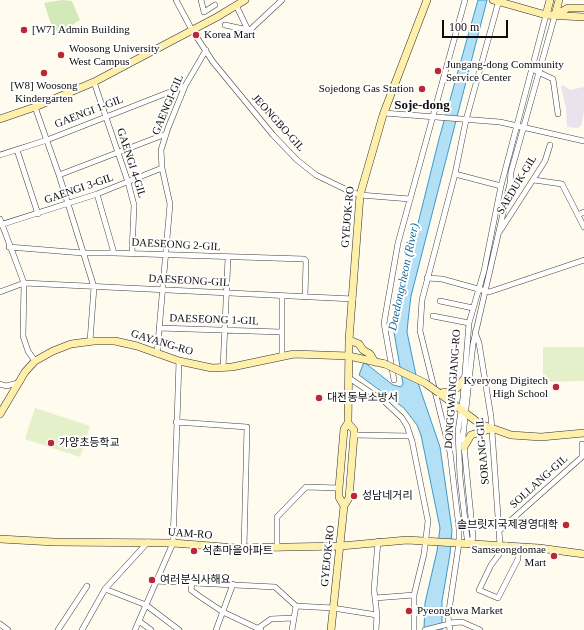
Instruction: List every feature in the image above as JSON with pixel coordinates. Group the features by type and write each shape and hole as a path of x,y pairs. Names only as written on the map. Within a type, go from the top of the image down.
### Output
{"main road":[{"path":"0,119 35,107 94,82 245,0"},
{"name":"GYEJOK-RO","path":"344,506 339,497 339,488 344,429 348,423 349,340 360,195 384,113 427,0"},
{"name":"DONGGWANGJANG-RO","path":"546,15 550,0"},
{"name":"DONGGWANGJANG-RO","path":"555,15 559,0"},
{"path":"496,1 546,15 584,17"},
{"path":"555,15 568,8 584,8"},
{"path":"349,340 359,344 363,350 370,354 375,362"},
{"name":"GAYANG-RO","path":"0,414 18,383 35,361 53,350 71,344 90,341 115,341 179,361 212,368 223,368 282,356 310,354 349,356 385,364 420,381 439,393 480,424 492,429 511,435 529,437 584,432"},
{"path":"439,393 457,388 464,379"},
{"name":"GYEJOK-RO","path":"331,630 344,506 349,498 354,430 348,423"},
{"path":"464,447 471,435 484,430 492,429"},
{"name":"UAM-RO","path":"0,539 54,542 148,542 244,548 341,546 378,541 426,542 518,546 584,554"}],"street":[{"name":"JEONGBO-GIL","path":"176,0 192,30 213,62 291,155 316,175 360,195 410,199"},
{"path":"201,0 204,12 215,5"},
{"path":"225,25 248,30 256,25 282,0"},
{"path":"394,380 384,322 398,244 435,117 465,0"},
{"path":"450,630 448,624 449,601 459,543 450,452 420,331 422,300 455,174 465,120 496,1"},
{"path":"236,5 248,30"},
{"name":"DONGGWANGJANG-RO","path":"472,544 473,537 463,436 464,379 469,323 479,289 501,186 546,15"},
{"name":"DONGGWANGJANG-RO","path":"472,544 467,538 460,477 458,431 464,413 475,332 511,172 538,71 555,15"},
{"name":"GAENGI-GIL","path":"162,290 170,204 162,168 161,150 185,86 206,50"},
{"path":"532,69 553,79 558,114"},
{"name":"GAENGI 4-GIL","path":"94,82 128,182 134,205 132,254"},
{"name":"GAENGI 1-GIL","path":"0,154 47,140 185,86"},
{"path":"35,107 59,174 67,204 94,287 90,341"},
{"path":"384,113 500,122 584,142"},
{"path":"59,174 166,134"},
{"name":"SAEDUK-GIL","path":"498,234 534,180 545,161 550,145"},
{"path":"17,150 38,214"},
{"name":"GAENGI 3-GIL","path":"1,223 38,214 97,194 162,168"},
{"path":"455,174 501,186"},
{"path":"534,180 562,184 584,227"},
{"path":"97,194 114,253"},
{"path":"578,215 584,212"},
{"path":"1,223 24,283 23,336 28,351 35,361"},
{"name":"DAESEONG 2-GIL","path":"9,247 83,254 114,253 305,260 305,296"},
{"path":"223,368 228,258"},
{"path":"428,278 442,279 489,292 584,260"},
{"path":"0,292 24,283"},
{"name":"DAESEONG-GIL","path":"24,283 353,299"},
{"name":"DAESEONG 1-GIL","path":"162,290 159,328 281,332"},
{"path":"282,296 282,356"},
{"path":"440,301 473,308"},
{"path":"433,316 469,323"},
{"path":"157,354 159,328"},
{"name":"SORANG-GIL","path":"475,332 479,343 491,418 500,530 503,545"},
{"path":"136,630 172,543 179,361"},
{"path":"349,378 385,402 402,418 407,426 410,436 428,521 426,542 414,595 414,630"},
{"path":"0,384 6,386 18,383"},
{"path":"176,422 247,427 244,548"},
{"path":"354,435 410,436"},
{"name":"SOLLANG-GIL","path":"500,530 582,457 582,444"},
{"path":"277,548 277,517 306,487 339,488"},
{"path":"376,630 377,615 375,574 378,541"},
{"path":"82,630 105,589 148,542"},
{"path":"503,545 478,590 498,598 518,559 518,546"},
{"path":"155,581 274,587 296,606 333,608 377,615"},
{"path":"192,582 191,590 223,612 259,629 271,619 293,618"},
{"path":"216,630 233,584"},
{"path":"58,630 88,586"},
{"path":"105,589 146,605 178,630"},
{"path":"375,598 414,595"},
{"path":"292,630 296,606"},
{"path":"139,621 150,630"},
{"path":"425,630 462,622 480,630"},
{"path":"0,624 8,630"}],"shaded area":[{"path":"563,85 570,90 584,87 584,112 581,126 577,128 567,127 566,108 561,87"}],"green space":[{"path":"62,0 72,1 80,20 55,36 44,3"},
{"path":"543,347 584,347 584,381 543,382"},
{"path":"35,408 90,426 80,457 25,439"}],"water":[{"path":"478,0 487,0 411,296 407,332 417,380 440,447 452,530 450,554 442,601 442,630 424,630 425,603 437,551 440,528 421,435 417,425 404,408 359,375 364,362 393,385 401,387 403,384 394,332 394,320 439,139"}],"place":[{"name":"[W7] Admin Building","path":"24,30"},
{"name":"Korea Mart","path":"196,35"},
{"name":"Woosong University West Campus","path":"61,55"},
{"name":"Jungang-dong Community Service Center","path":"438,71"},
{"name":"[W8] Woosong Kindergarten","path":"44,73"},
{"name":"Sojedong Gas Station","path":"422,89"},
{"name":"Kyeryong Digitech High School","path":"556,387"},
{"name":"대전동부소방서","path":"319,398"},
{"name":"가양초등학교","path":"51,443"},
{"name":"성남네거리","path":"354,496"},
{"name":"솔브릿지국제경영대학","path":"566,525"},
{"name":"석촌마을아파트","path":"194,551"},
{"name":"Samseongdomae Mart","path":"554,556"},
{"name":"여러분식사해요","path":"152,580"},
{"name":"Pyeonghwa Market","path":"409,611"}],"district":[{"name":"Soje-dong","path":"422,106"}],"water label":[{"name":"Daedongcheon (River)","path":"404,277"}]}
